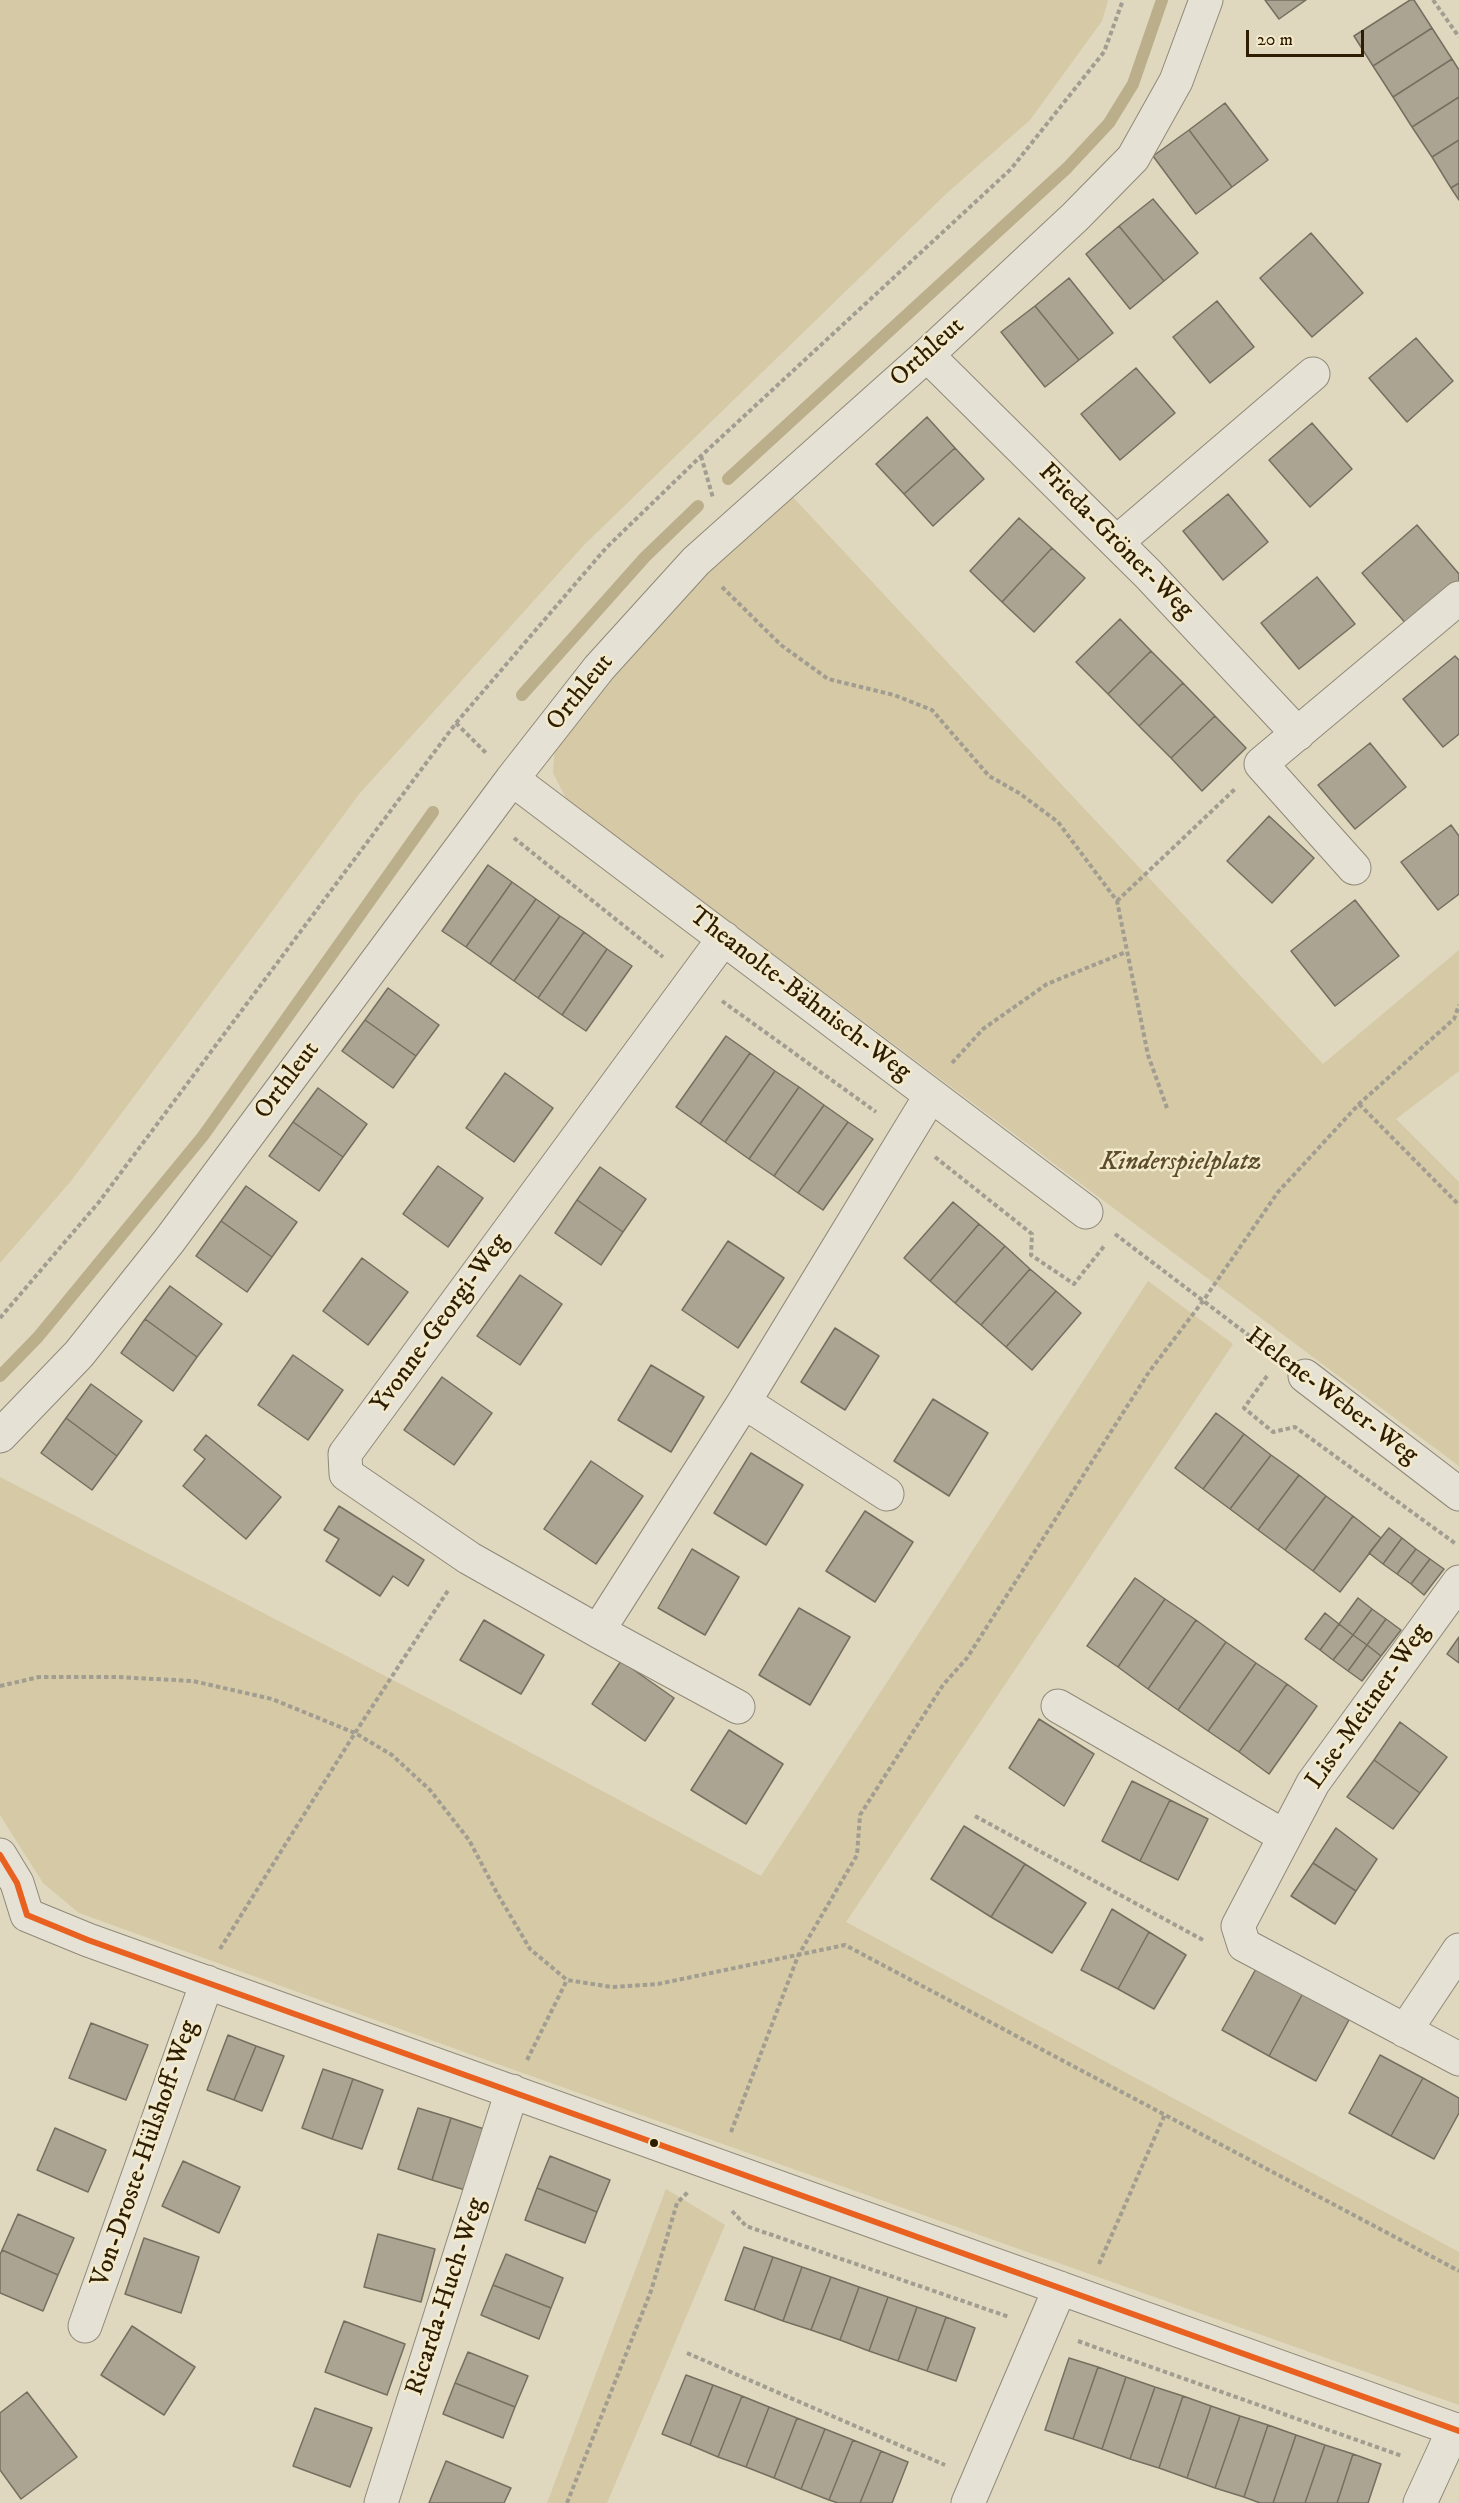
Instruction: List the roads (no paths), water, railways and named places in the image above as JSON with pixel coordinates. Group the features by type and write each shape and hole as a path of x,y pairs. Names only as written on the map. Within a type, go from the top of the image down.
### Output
{"street":[{"name":"Orthleut","path":"0,1436 79,1354 169,1241 485,815 598,668 696,561 927,355 1075,217 1133,158 1176,81 1206,0"},
{"name":"Frieda-Gröner-Weg","path":"927,355 1117,542 1298,734"},
{"path":"1117,542 1313,374"},
{"path":"1354,868 1261,764 1459,598"},
{"name":"Theanolte-Bähnisch-Weg","path":"512,779 1086,1212"},
{"name":"Yvonne-Georgi-Weg","path":"724,938 345,1454 346,1474 469,1558 738,1707"},
{"path":"598,1631 744,1402 931,1095"},
{"name":"Helene-Weber-Weg","path":"1292,1367 1459,1494"},
{"path":"744,1402 887,1494"},
{"name":"Lise-Meitner-Weg","path":"1405,2031 1244,1945 1238,1926 1313,1783 1459,1581"},
{"path":"1058,1706 1284,1836"},
{"path":"0,1855 17,1883 27,1915 88,1940 1456,2430 1420,2503"},
{"path":"1459,1950 1405,2031 1459,2058"},
{"name":"Von-Droste-Hülshoff-Weg","path":"85,2326 207,1982"},
{"name":"Ricarda-Huch-Weg","path":"381,2503 512,2091"},
{"path":"973,2491 1060,2288"}],"waterway":[{"path":"728,479 1067,168 1109,123 1133,84 1162,0"},
{"path":"522,695 645,557 698,506"},
{"path":"0,1376 38,1337 203,1136 433,812"}],"park label":[{"name":"Kinderspielplatz","path":"1181,1164"}]}
